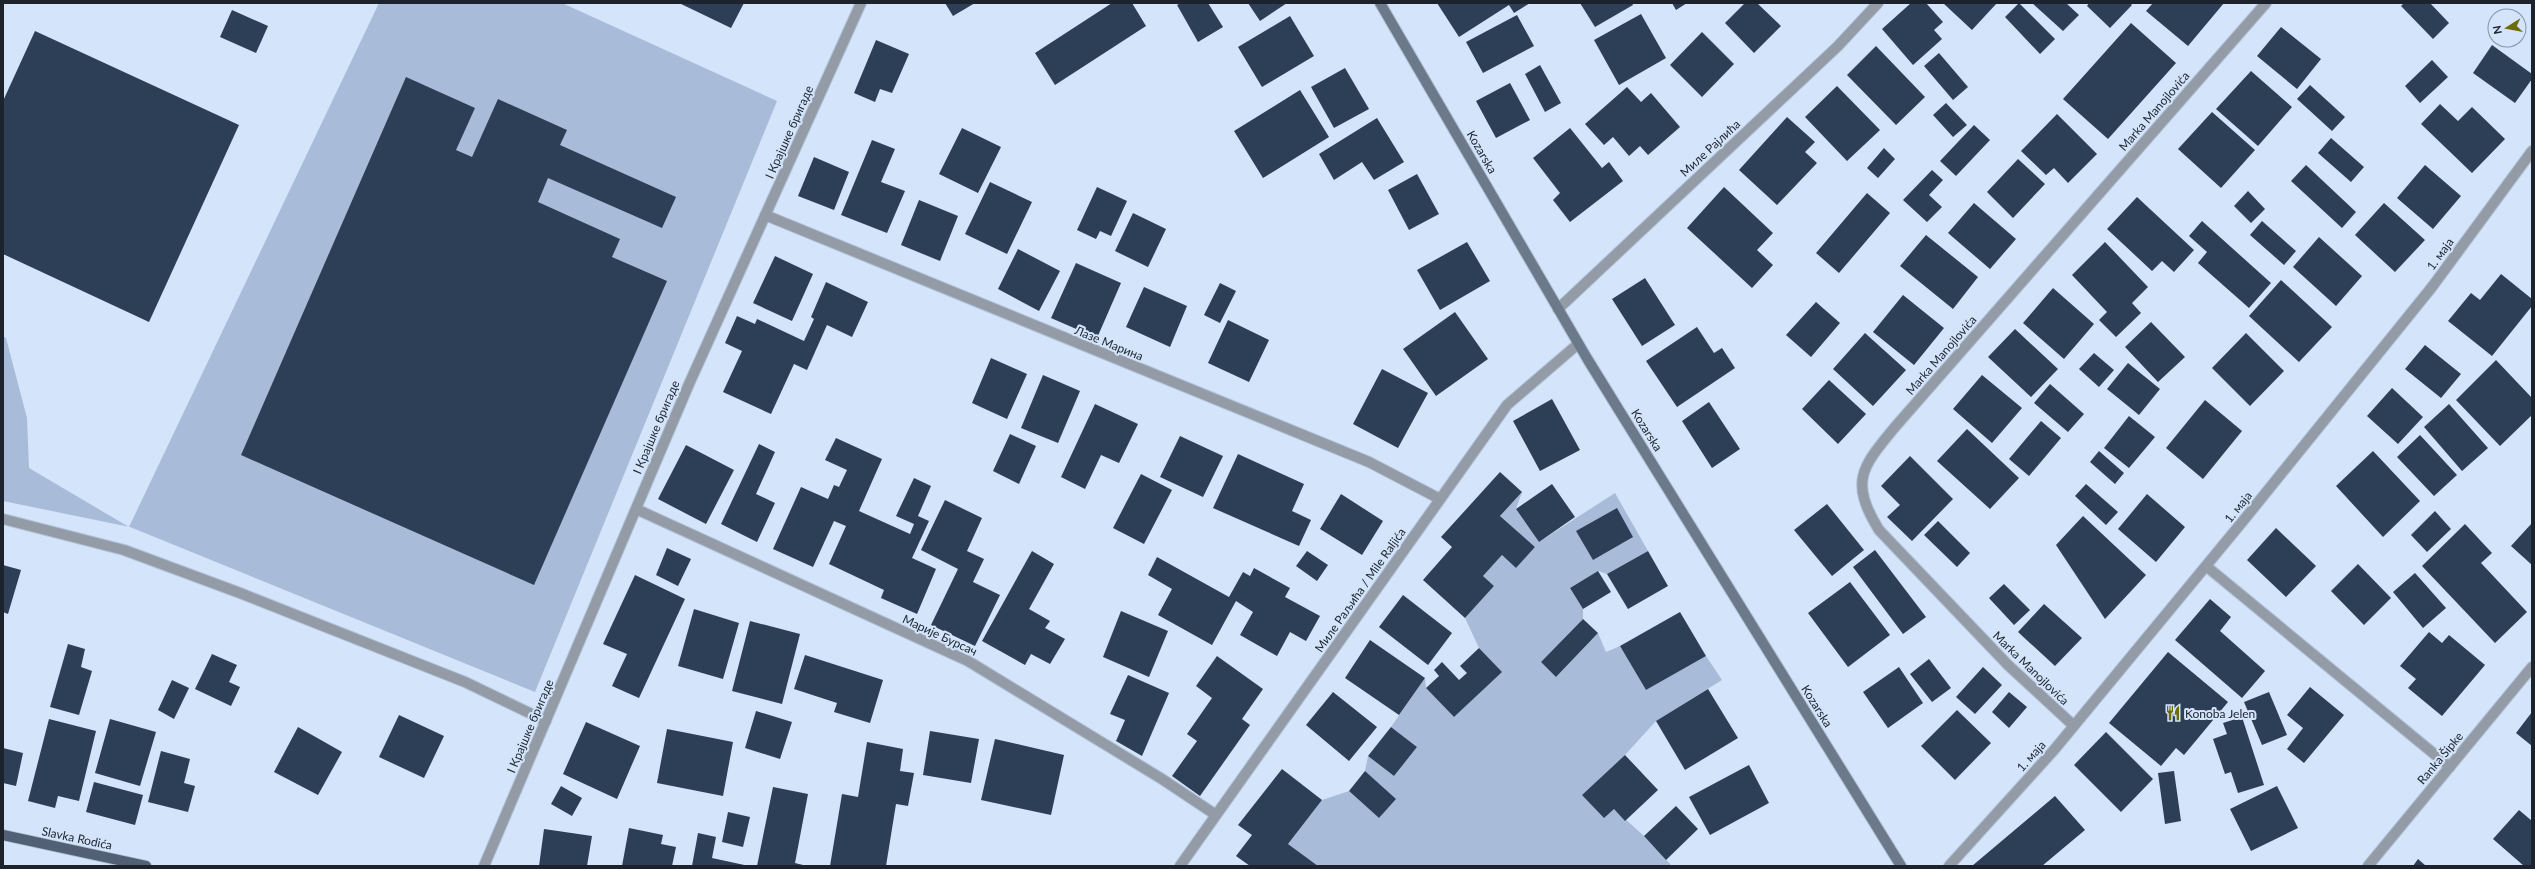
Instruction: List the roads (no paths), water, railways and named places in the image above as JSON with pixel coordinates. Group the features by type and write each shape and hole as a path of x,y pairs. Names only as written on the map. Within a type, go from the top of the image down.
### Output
{"main road":[{"name":"Slavka Rodića","path":"3,835 146,866"}],"street":[{"name":"I Крајшке бригаде","path":"484,866 689,384 861,3"},
{"name":"Kozarska","path":"1380,3 1578,344 1901,866"},
{"name":"Миле Рајлића","path":"1558,309 1838,46 1878,3"},
{"name":"Marka Manojlovića","path":"2074,726 1997,654 1879,530 1869,514 1864,495 1862,473 1871,456 2266,3"},
{"name":"1. маја","path":"1948,866 2074,726 2206,566 2432,287 2532,151"},
{"name":"Лазе Марина","path":"766,215 1368,462 1440,499"},
{"name":"Миле Раљића / Mile Raljića","path":"1180,866 1507,405 1578,344"},
{"name":"Марије Бурсач","path":"636,510 968,661 1162,779 1216,815"},
{"path":"3,519 124,550 240,593 465,682 546,722"},
{"path":"2206,566 2450,767"},
{"name":"Ranka Šipke","path":"2368,866 2532,667"}],"place":[{"name":"Konoba Jelen","path":"2173,713"}]}
